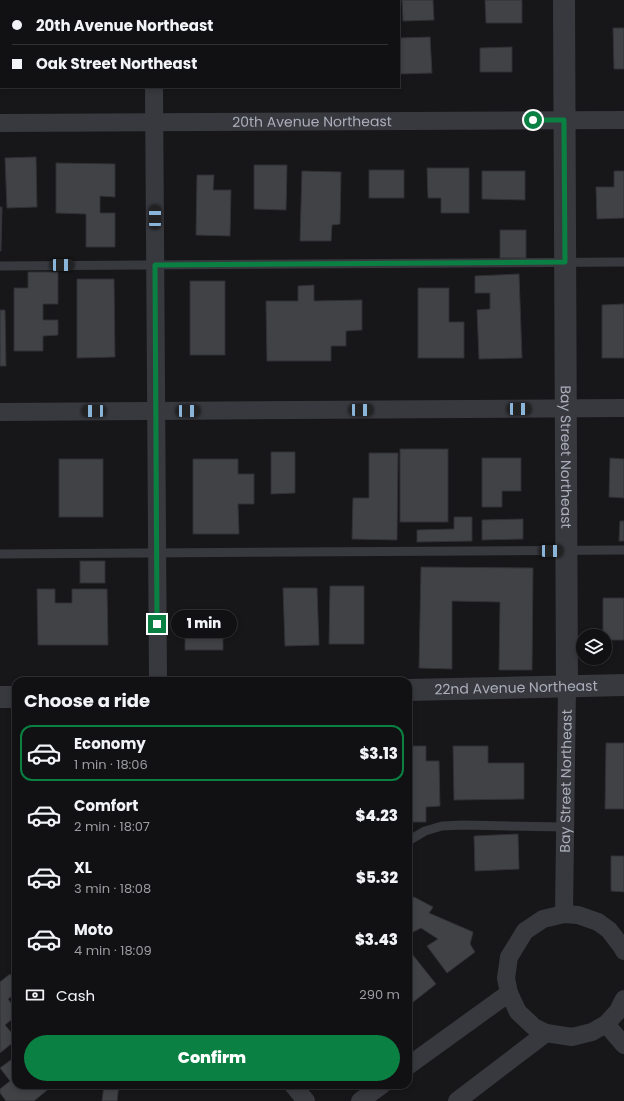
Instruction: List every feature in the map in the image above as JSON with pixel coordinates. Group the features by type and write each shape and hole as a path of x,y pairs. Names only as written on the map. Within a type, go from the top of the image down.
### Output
{"street":[{"name":"Bay Street Northeast","path":"564,0 567,551 564,914"},
{"path":"154,88 158,677"},
{"name":"20th Avenue Northeast","path":"0,123 624,120"},
{"path":"0,412 624,408"},
{"name":"22nd Avenue Northeast","path":"412,690 624,685"},
{"path":"0,697 12,697"},
{"path":"624,951 622,946 609,930 598,922 578,915 564,914 543,919 525,931 509,957 506,978 509,993 518,1012 534,1027 546,1033 572,1037 592,1032 618,1011 624,1045"},
{"path":"412,1063 509,993"},
{"path":"457,1101 546,1033"},
{"path":"296,1089 306,1101"},
{"path":"360,1101 376,1089"}],"lane":[{"path":"0,266 624,262"},
{"path":"0,554 624,550"},
{"path":"412,839 425,831 442,826 565,827"}],"building":[{"path":"402,0 433,0 434,20 403,21"},
{"path":"485,0 522,0 522,23 486,23"},
{"path":"613,28 624,28 624,69 614,69"},
{"path":"430,37 432,73 400,74 400,38"},
{"path":"512,47 512,72 480,72 480,48"},
{"path":"36,157 37,207 7,208 5,158"},
{"path":"56,163 115,164 115,197 100,196 100,213 115,213 115,247 86,247 86,214 56,213"},
{"path":"254,165 287,165 286,210 254,209"},
{"path":"427,168 469,168 469,213 441,213 441,198 428,198"},
{"path":"369,170 404,170 404,198 369,198"},
{"path":"302,171 341,172 340,224 332,225 331,241 300,241"},
{"path":"482,171 525,171 525,200 482,199"},
{"path":"614,171 624,171 624,218 597,219 596,187 614,187"},
{"path":"197,175 214,175 213,190 231,190 230,236 196,235"},
{"path":"0,207 2,207 1,251 0,251"},
{"path":"500,230 526,230 526,258 500,258"},
{"path":"28,272 58,272 58,304 43,304 43,320 58,320 58,335 43,336 43,351 14,351 14,288 28,288"},
{"path":"519,274 522,358 479,359 477,310 490,309 490,293 475,293 475,276"},
{"path":"77,279 114,279 115,357 77,358"},
{"path":"190,281 225,281 225,355 190,355"},
{"path":"314,285 314,301 362,300 362,330 346,331 346,346 331,346 331,361 267,361 266,301 298,301 298,286"},
{"path":"418,288 449,288 449,322 464,322 464,358 418,358"},
{"path":"624,304 624,358 602,358 602,305"},
{"path":"0,310 5,310 6,366 0,366"},
{"path":"400,449 448,449 448,522 400,522"},
{"path":"271,452 295,452 295,493 271,494"},
{"path":"369,453 398,453 397,540 352,539 353,498 369,498"},
{"path":"482,458 521,458 521,491 502,491 502,507 482,507"},
{"path":"610,458 624,459 624,498 609,497"},
{"path":"59,459 103,459 103,517 59,517"},
{"path":"193,459 238,459 238,474 254,474 254,504 238,504 239,534 193,534"},
{"path":"454,517 472,517 472,541 417,542 417,530 454,529"},
{"path":"523,519 523,539 482,540 482,520"},
{"path":"620,521 624,521 624,541 619,541"},
{"path":"80,561 105,561 105,583 80,583"},
{"path":"421,567 533,568 532,670 499,670 500,602 452,601 452,669 419,668"},
{"path":"330,586 364,586 364,644 329,644"},
{"path":"283,588 317,588 319,645 285,646"},
{"path":"37,589 55,589 55,603 72,603 72,589 107,589 108,645 38,645"},
{"path":"603,598 624,598 624,640 612,640 612,629 603,629"},
{"path":"185,626 223,626 223,650 185,650"},
{"path":"606,743 624,743 624,809 605,809"},
{"path":"412,746 426,746 426,761 439,761 440,806 426,807 426,822 412,822"},
{"path":"453,746 488,746 488,763 524,763 524,799 454,800"},
{"path":"518,834 519,869 475,871 474,836"},
{"path":"611,856 624,856 624,892 611,891"},
{"path":"414,897 433,907 429,913 473,932 470,944 475,952 447,973 427,946 438,939 421,928 413,932 412,930 412,899"},
{"path":"412,954 436,984 412,1003"},
{"path":"10,974 12,977 12,996 8,999 12,1004 12,1019 5,1025 12,1033 12,1043 0,1053 0,982"},
{"path":"12,1059 12,1089 48,1089 34,1101 6,1101 0,1093 0,1089 10,1081 0,1068"},
{"path":"104,1089 118,1089 117,1101 102,1101"}],"route":[{"path":"157,624 155,265 565,262 564,120 533,120"}]}
